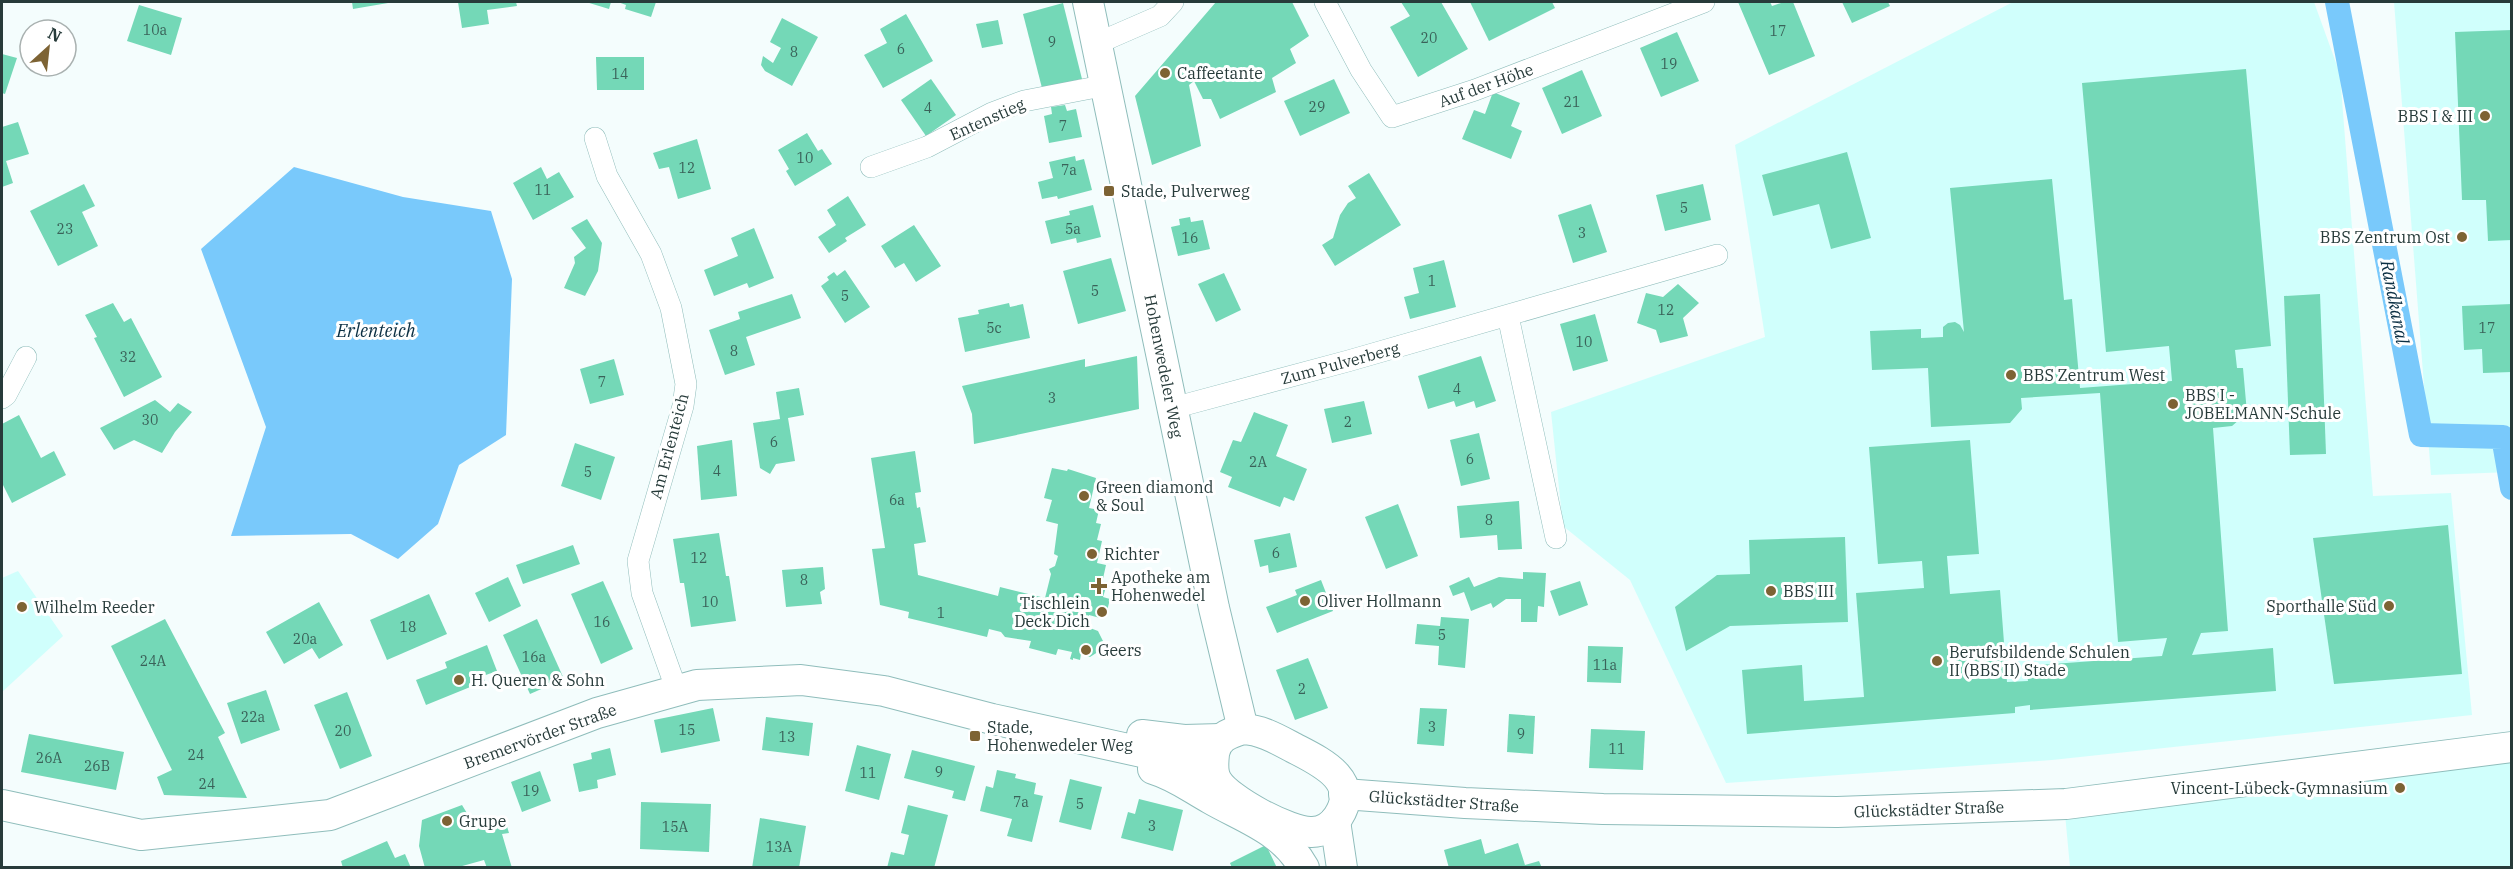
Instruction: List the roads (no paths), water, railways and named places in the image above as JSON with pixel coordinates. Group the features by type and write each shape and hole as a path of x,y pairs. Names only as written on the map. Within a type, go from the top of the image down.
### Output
{"main road":[{"name":"Hohenwedeler Weg","path":"1088,2 1214,608 1232,734"},
{"name":"Bremervörder Straße","path":"2,805 141,835 330,815 597,713 697,686 801,680 884,691 992,719 1178,760 1213,771"},
{"name":"Bremervörder Straße","path":"1082,737 1131,733 1184,740 1255,729 1324,763 1341,782 1340,807"},
{"path":"1232,734 1215,749 1213,771 1217,781 1236,799 1290,828 1308,832 1329,827 1340,807"},
{"path":"1082,737 1131,764 1173,775 1209,798 1275,833 1295,852 1304,867"},
{"name":"Glückstädter Straße","path":"1340,807 1465,804 1603,810 1837,812 2066,804 2511,747"},
{"path":"1340,807 1342,867"},
{"path":"1308,832 1317,843 1325,867"}],"street":[{"path":"1098,43 1160,16 1173,2"},
{"name":"Auf der Höhe","path":"1325,2 1361,70 1392,117 1475,90 1704,2"},
{"name":"Entenstieg","path":"871,166 927,147 992,113 1024,101 1107,85"},
{"name":"Am Erlenteich","path":"595,138 607,176 651,254 668,297 686,384 683,406 638,561 642,593 678,691"},
{"name":"Zum Pulverberg","path":"1173,408 1508,316 1717,255"},
{"path":"1508,316 1556,538"},
{"path":"2,398 6,395 26,357"}],"water":[{"name":"Erlenteich","path":"294,167 403,197 491,211 512,279 506,435 459,465 438,524 398,559 351,534 231,536 266,427 201,249"}],"waterway":[{"name":"Randkanal","path":"2337,2 2421,435 2503,437 2512,488"}],"place":[{"name":"Caffeetante","path":"1165,73"},
{"name":"BBS I & III","path":"2485,116"},
{"name":"Stade, Pulverweg","path":"1109,191"},
{"name":"BBS Zentrum Ost","path":"2462,237"},
{"name":"BBS Zentrum West","path":"2011,375"},
{"name":"BBS I - JOBELMANN-Schule","path":"2173,404"},
{"name":"Green diamond & Soul","path":"1084,496"},
{"name":"Richter","path":"1092,554"},
{"name":"Apotheke am Hohenwedel","path":"1099,586"},
{"name":"BBS III","path":"1771,591"},
{"name":"Oliver Hollmann","path":"1305,601"},
{"name":"Sporthalle Süd","path":"2389,606"},
{"name":"Wilhelm Reeder","path":"22,607"},
{"name":"Tischlein Deck Dich","path":"1102,612"},
{"name":"Geers","path":"1086,650"},
{"name":"Berufsbildende Schulen II (BBS II) Stade","path":"1937,661"},
{"name":"H. Queren & Sohn","path":"459,680"},
{"name":"Stade, Hohenwedeler Weg","path":"975,736"},
{"name":"Vincent-Lübeck-Gymnasium","path":"2400,788"},
{"name":"Grupe","path":"447,821"}]}
